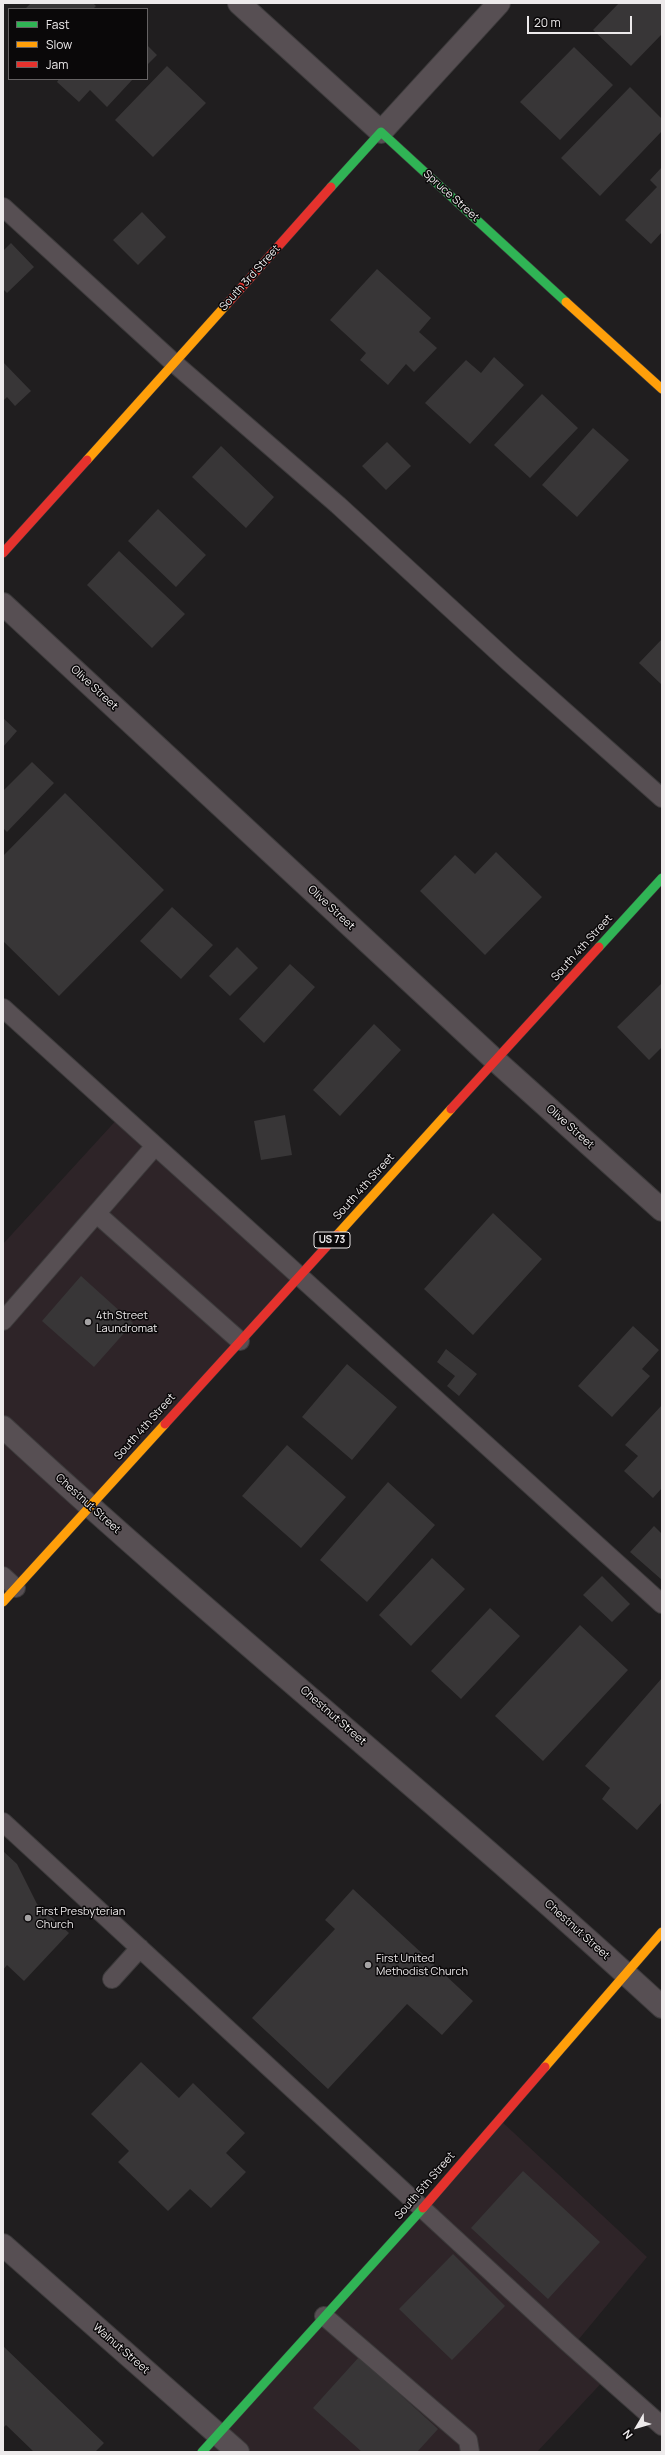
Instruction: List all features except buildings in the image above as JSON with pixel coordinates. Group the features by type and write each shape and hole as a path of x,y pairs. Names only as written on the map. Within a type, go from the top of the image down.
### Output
{"main road":[{"name":"South 3rd Street","path":"3,553 381,132"},
{"name":"Spruce Street","path":"381,132 662,389"},
{"name":"South 4th Street","path":"3,1602 662,878"},
{"name":"South 5th Street","path":"202,2452 423,2208 662,1932"}],"street":[{"name":"Spruce Street","path":"239,3 381,132"},
{"name":"South 3rd Street","path":"381,132 499,3"},
{"name":"Olive Street","path":"3,604 496,1060 662,1210"},
{"name":"Chestnut Street","path":"3,1427 89,1506 483,1845 662,2007"},
{"name":"Walnut Street","path":"3,2245 238,2452"}],"lane":[{"path":"3,206 174,362 338,505 510,663 662,798"},
{"path":"3,1008 662,1604"},
{"path":"3,1321 155,1146"},
{"path":"97,1214 240,1341"},
{"path":"3,1576 16,1588"},
{"path":"3,1822 662,2426"},
{"path":"112,1979 140,1948"},
{"path":"324,2316 468,2440 470,2452"}],"shaded area":[{"path":"121,1115 299,1276 3,1602 3,1244"},
{"path":"499,2119 647,2257 574,2345 608,2376 537,2452 202,2452"}],"traffic: fast":[{"path":"331,187 381,132 566,302"},
{"path":"599,947 662,878"},
{"path":"202,2452 423,2208"}],"traffic: slow":[{"path":"566,302 662,389"},
{"path":"87,460 227,304"},
{"path":"337,1235 451,1109"},
{"path":"3,1602 165,1424"},
{"path":"545,2067 662,1932"}],"traffic: jam":[{"path":"227,304 331,187"},
{"path":"3,553 87,460"},
{"path":"451,1109 599,947"},
{"path":"165,1424 337,1235"},
{"path":"423,2208 545,2067"}],"place":[{"name":"4th Street Laundromat","path":"88,1322"},
{"name":"First Presbyterian Church","path":"28,1918"},
{"name":"First United Methodist Church","path":"368,1965"}]}
